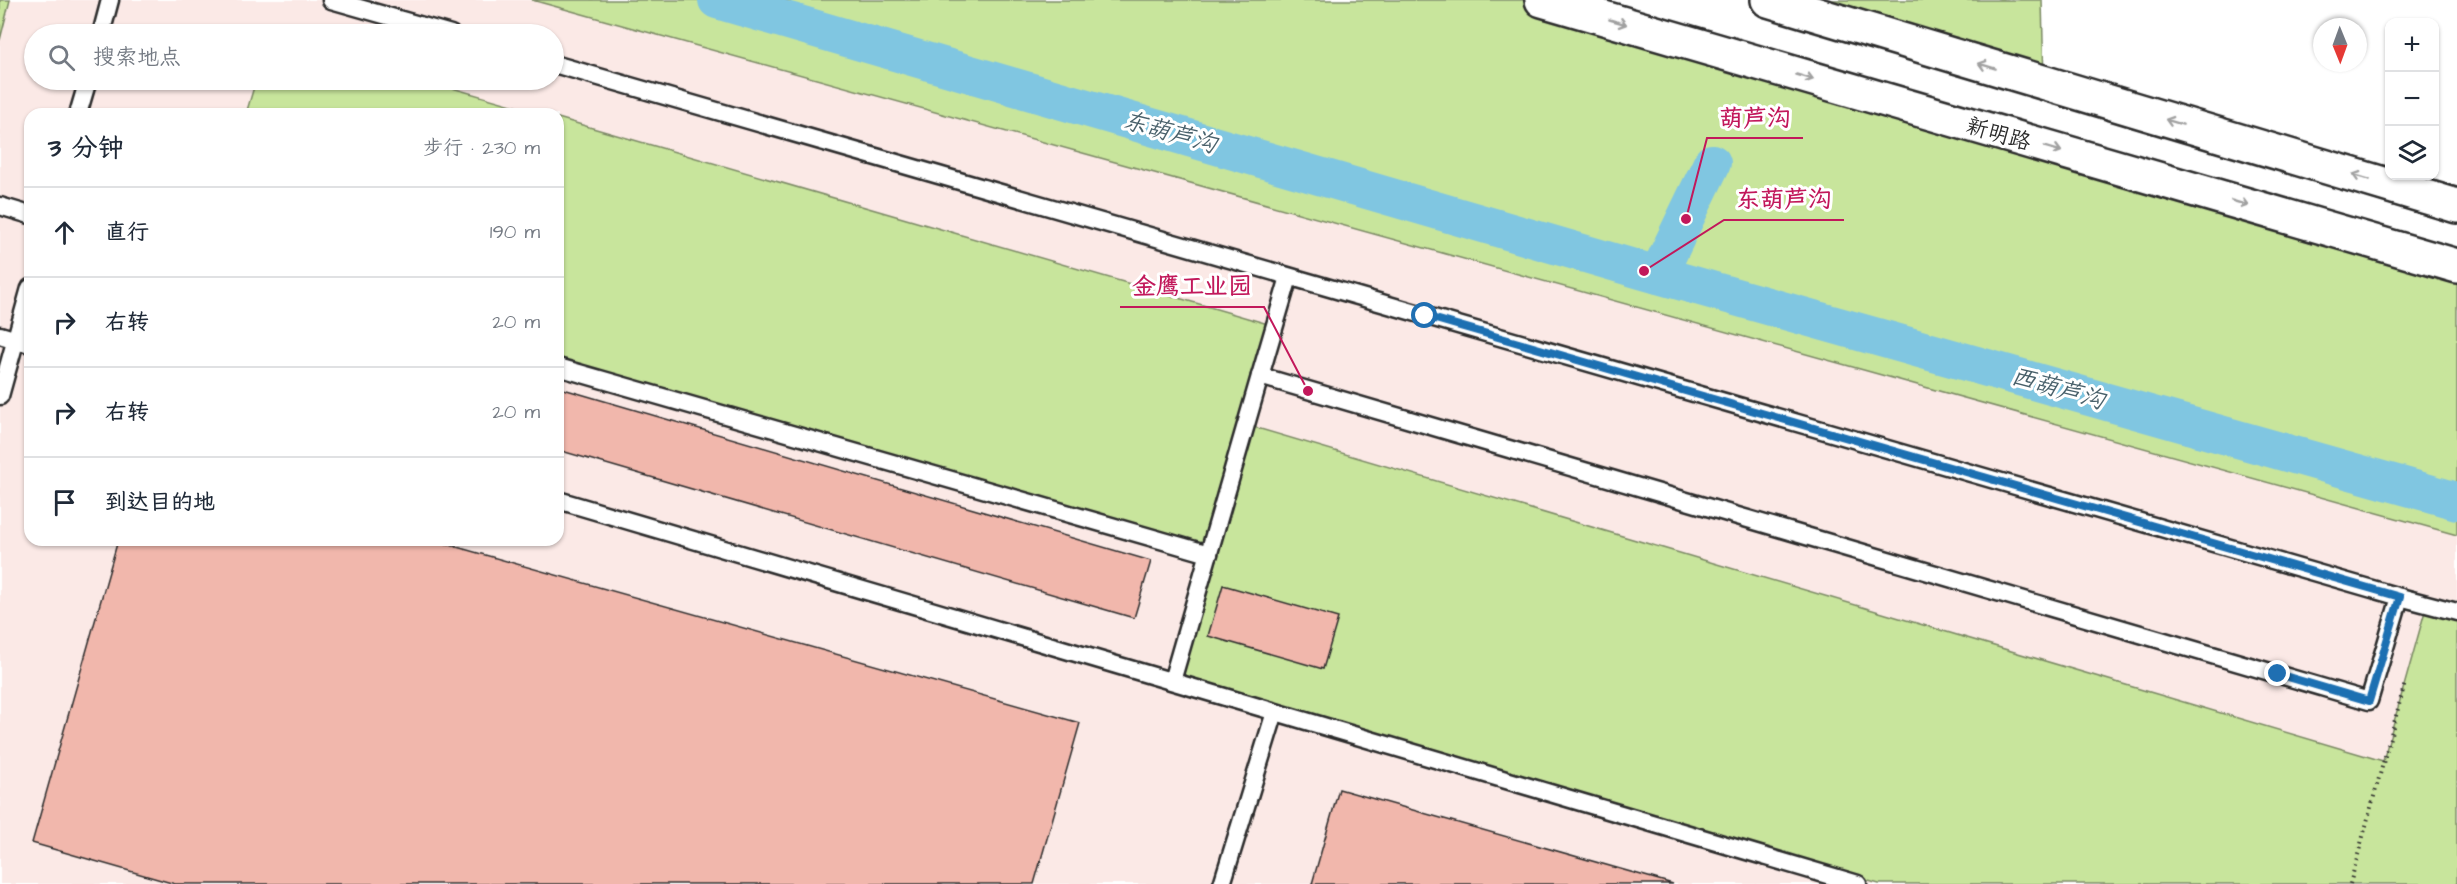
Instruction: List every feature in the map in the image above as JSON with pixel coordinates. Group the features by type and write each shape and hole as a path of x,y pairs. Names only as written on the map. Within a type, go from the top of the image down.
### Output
{"main road":[{"name":"新明路","path":"1542,0 2457,266"},
{"path":"1768,0 2457,206"}],"lane":[{"path":"104,24 110,0"},
{"path":"331,0 416,24"},
{"path":"564,67 2457,612"},
{"path":"80,108 85,90"},
{"path":"0,206 24,213"},
{"path":"1172,681 1289,277"},
{"path":"0,396 24,308"},
{"path":"564,369 1209,554"},
{"path":"1260,376 2369,701 2400,597"},
{"path":"564,502 1858,884"},
{"path":"1222,884 1275,712"}],"path":[{"path":"2350,884 2409,671"}],"shaded area":[{"path":"0,0 717,0 2457,508 2457,884 0,884"}],"green space":[{"path":"0,0 10,0 0,40"},
{"path":"532,0 1542,0 2457,266 2457,535"},
{"path":"1768,0 2042,0 2044,83"},
{"path":"253,90 459,90 522,108 248,108"},
{"path":"564,120 1275,326 1247,425 2383,761 2427,604 2457,612 2457,884 1879,884 1172,681 1209,554 564,369"}],"building":[{"path":"564,389 1151,561 1134,618 564,452"},
{"path":"116,546 453,546 1080,723 1034,884 175,884 32,843"},
{"path":"1223,585 1338,618 1323,669 1208,636"},
{"path":"1339,789 1673,884 1312,884"}],"waterway":[{"name":"东葫芦沟","path":"717,0 1644,271 2457,501"},
{"path":"1658,275 1712,163"}],"place":[{"name":"葫芦沟","path":"1686,219"},
{"name":"东葫芦沟","path":"1644,271"},
{"name":"金鹰工业园","path":"1308,391"}],"route":[{"path":"1425,316 2400,597 2369,701 2278,674"}],"water label":[{"name":"西葫芦沟","path":"2058,388"}]}
